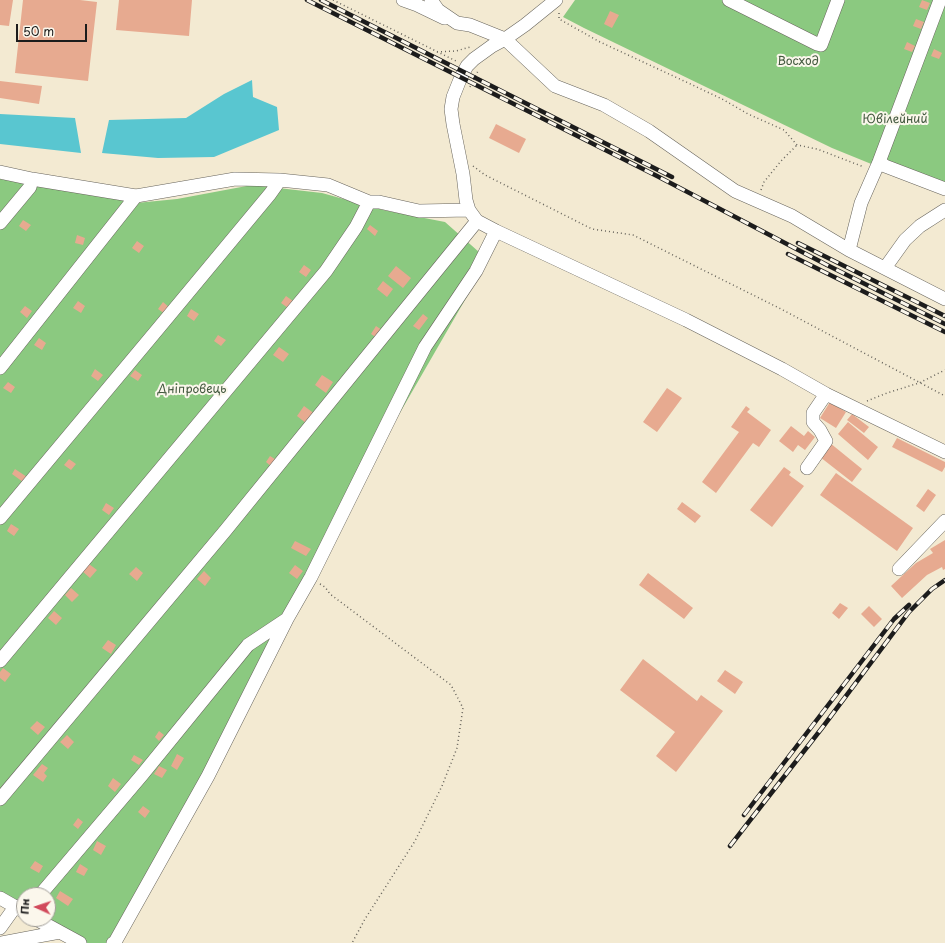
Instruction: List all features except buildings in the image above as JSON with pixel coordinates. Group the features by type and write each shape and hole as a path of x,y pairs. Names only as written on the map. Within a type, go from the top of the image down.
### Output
{"street":[{"path":"403,0 417,5 439,17 457,23 470,25 505,39 554,86 604,104 649,131 735,191 792,216 849,250 945,299"},
{"path":"431,0 438,10 457,23"},
{"path":"734,1 820,45 838,0"},
{"path":"849,250 861,204 877,167 940,0"},
{"path":"556,3 474,59 473,69 460,77 453,97 451,109 464,174 466,200 469,210 477,221 686,320 782,369 826,394 945,452"},
{"path":"877,167 945,189"},
{"path":"0,172 32,179 136,196 235,179 280,180 328,185 369,202 379,202 419,211 469,210"},
{"path":"0,223 30,187 32,179"},
{"path":"0,518 167,319 280,180"},
{"path":"0,368 136,196"},
{"path":"0,661 326,271 356,227 369,202"},
{"path":"885,268 905,240 920,226 945,210"},
{"path":"0,799 225,531 477,221"},
{"path":"113,943 115,942 208,776 287,619 311,577 425,347 476,271 496,230"},
{"path":"806,468 826,441 820,430 813,422 813,413 826,394"},
{"path":"899,569 945,521"},
{"path":"47,887 248,645 287,619"},
{"path":"0,898 16,906"},
{"path":"0,928 16,913"},
{"path":"51,927 80,943"},
{"path":"2,943 60,932"}],"path":[{"path":"333,0 473,69 469,89"},
{"path":"556,3 559,19 600,42 684,80 748,114 784,130 797,145 877,167"},
{"path":"436,52 456,51 476,45 492,46"},
{"path":"756,200 764,182 781,161 797,145"},
{"path":"460,155 485,175 592,229 633,235 781,310 945,396"},
{"path":"852,407 887,393 919,383 945,370"},
{"path":"311,577 325,587 330,594 451,684 463,708 457,748 442,786 415,841 365,919 352,943"}],"green space":[{"name":"Восход","path":"575,0 945,0 945,194 832,148 563,17"},
{"name":"Дніпровець","path":"0,179 81,192 136,203 177,199 252,185 322,193 383,210 445,222 488,260 352,496 200,784 109,943 72,943 43,927 56,927 56,887 16,887 16,912 0,903"}],"water":[{"path":"252,80 253,97 277,107 279,130 214,157 158,158 102,153 109,120 186,118 224,94"},
{"path":"0,114 75,118 81,153 0,144"}],"railway":[{"path":"307,0 657,176 827,265 945,324"},
{"path":"321,0 672,177"},
{"path":"798,243 945,316"},
{"path":"788,254 945,332"},
{"path":"730,846 822,728 909,612 932,589 945,580"},
{"path":"744,815 894,619 909,605"}],"park label":[{"name":"Ювілейний","path":"895,120"}]}
